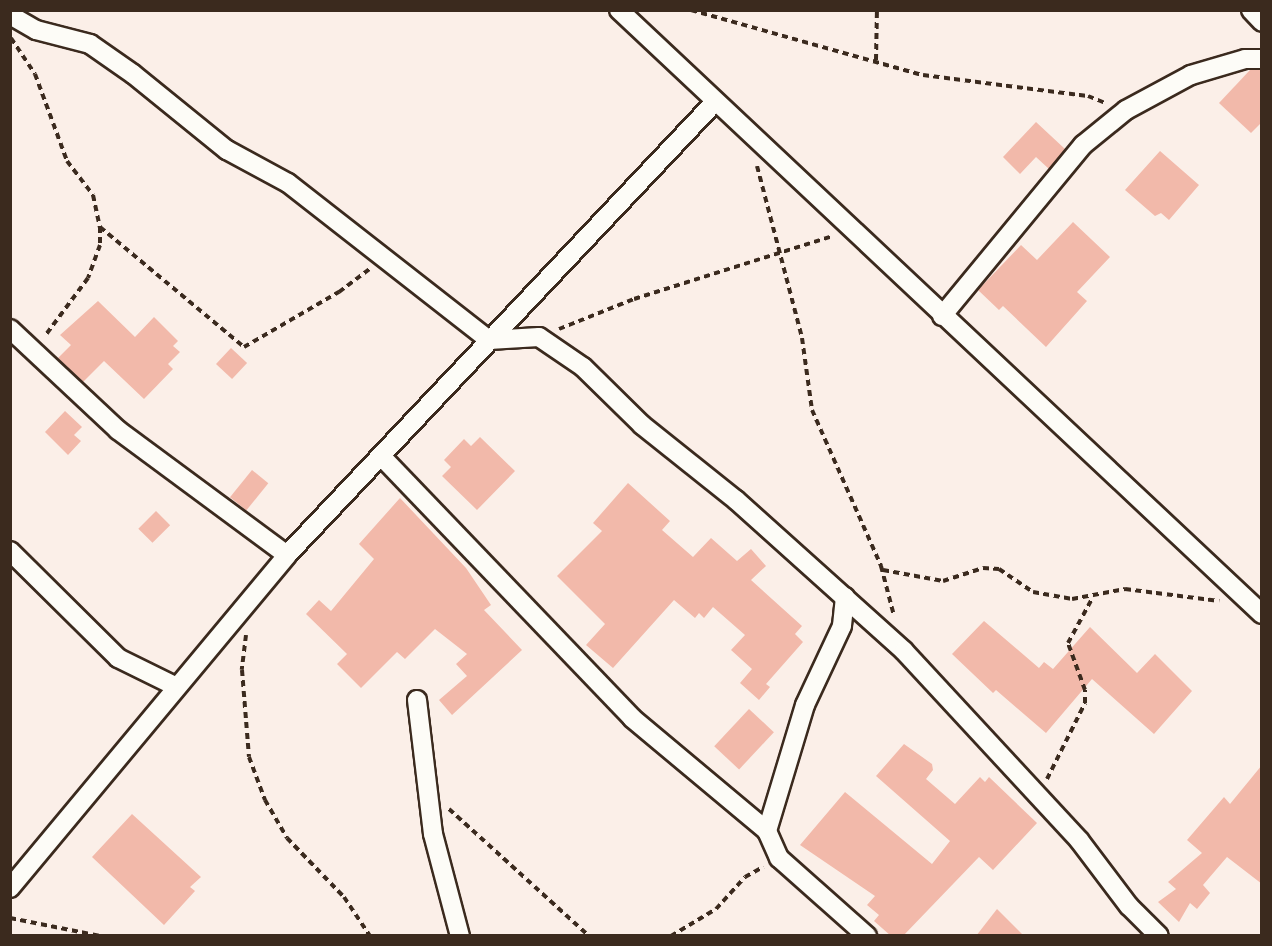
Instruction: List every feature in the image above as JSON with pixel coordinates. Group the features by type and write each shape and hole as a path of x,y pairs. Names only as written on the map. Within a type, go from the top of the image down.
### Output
{"street":[{"path":"619,10 850,231 1262,614"},
{"path":"1251,10 1262,22"},
{"path":"10,15 36,30 90,44 171,101 227,150 270,169 381,259 489,340 539,337 583,367 642,425 845,597 904,651 1079,840 1129,906 1159,936"},
{"path":"942,316 1083,145 1126,110 1191,75 1245,59 1262,59"},
{"path":"10,888 175,686 287,555 714,103"},
{"path":"10,329 118,430 287,555"},
{"path":"382,457 632,718 767,831 779,858 867,936"},
{"path":"10,551 118,658 175,686"},
{"path":"767,831 805,705 842,626 845,597"},
{"path":"417,700 433,834 460,936"}],"path":[{"path":"691,10 923,75 1088,96 1126,110"},
{"path":"876,60 877,10"},
{"path":"10,37 32,68 67,161 93,195 100,227 100,245 88,278 33,352"},
{"path":"747,133 782,252 812,410 883,570 904,651"},
{"path":"100,227 244,346 339,292 381,259"},
{"path":"539,337 634,299 850,231"},
{"path":"883,570 943,581 982,568 999,569 1033,592 1093,597 1125,589 1223,602"},
{"path":"250,597 242,670 249,757 287,838 340,891 370,936"},
{"path":"1038,796 1085,703 1085,690 1068,643 1093,597"},
{"path":"428,789 589,936"},
{"path":"671,936 716,909 745,877 779,858"},
{"path":"10,918 100,936"}],"building":[{"path":"1250,70 1262,70 1262,122 1251,133 1219,103"},
{"path":"1036,122 1065,149 1049,169 1036,157 1020,174 1003,157"},
{"path":"1160,151 1199,185 1169,220 1161,213 1155,216 1125,190"},
{"path":"1073,222 1110,257 1077,292 1087,301 1046,347 1003,306 999,310 978,290 1021,245 1037,260"},
{"path":"98,301 135,337 154,317 178,341 173,346 180,352 168,364 173,369 144,399 104,361 83,382 58,358 71,345 60,335"},
{"path":"231,348 247,363 232,379 216,364"},
{"path":"65,411 82,427 74,435 81,441 68,455 45,432"},
{"path":"480,437 515,471 477,510 442,476 451,467 444,460 464,439 471,446"},
{"path":"252,470 268,483 246,510 230,497"},
{"path":"628,483 670,521 662,530 693,557 711,538 737,561 751,549 766,566 751,580 802,626 795,634 803,642 766,684 770,687 759,700 740,683 752,669 731,650 745,635 713,607 704,618 699,613 695,618 674,600 613,668 586,645 605,624 557,576 602,531 593,523"},
{"path":"400,498 466,568 491,605 484,610 522,650 452,715 439,700 467,676 456,664 467,654 435,629 405,659 397,652 361,688 337,664 347,654 306,614 319,600 331,611 374,559 359,544"},
{"path":"156,511 170,525 152,543 138,529"},
{"path":"984,621 1039,668 1044,662 1053,669 1090,627 1137,673 1155,654 1192,691 1154,734 1092,679 1046,733 996,690 993,693 952,654"},
{"path":"749,709 774,732 739,769 714,746"},
{"path":"904,744 932,764 933,770 926,779 955,804 980,777 985,782 989,777 1037,823 993,870 979,857 903,936 891,936 874,921 879,915 867,905 875,896 800,845 845,792 932,864 950,841 876,776"},
{"path":"1262,765 1262,884 1227,857 1203,885 1210,893 1197,909 1190,903 1179,922 1158,902 1176,889 1168,882 1202,853 1187,840 1224,797 1230,804"},
{"path":"132,814 201,877 190,887 195,891 164,925 92,857"},
{"path":"997,909 1024,936 976,936"}]}
